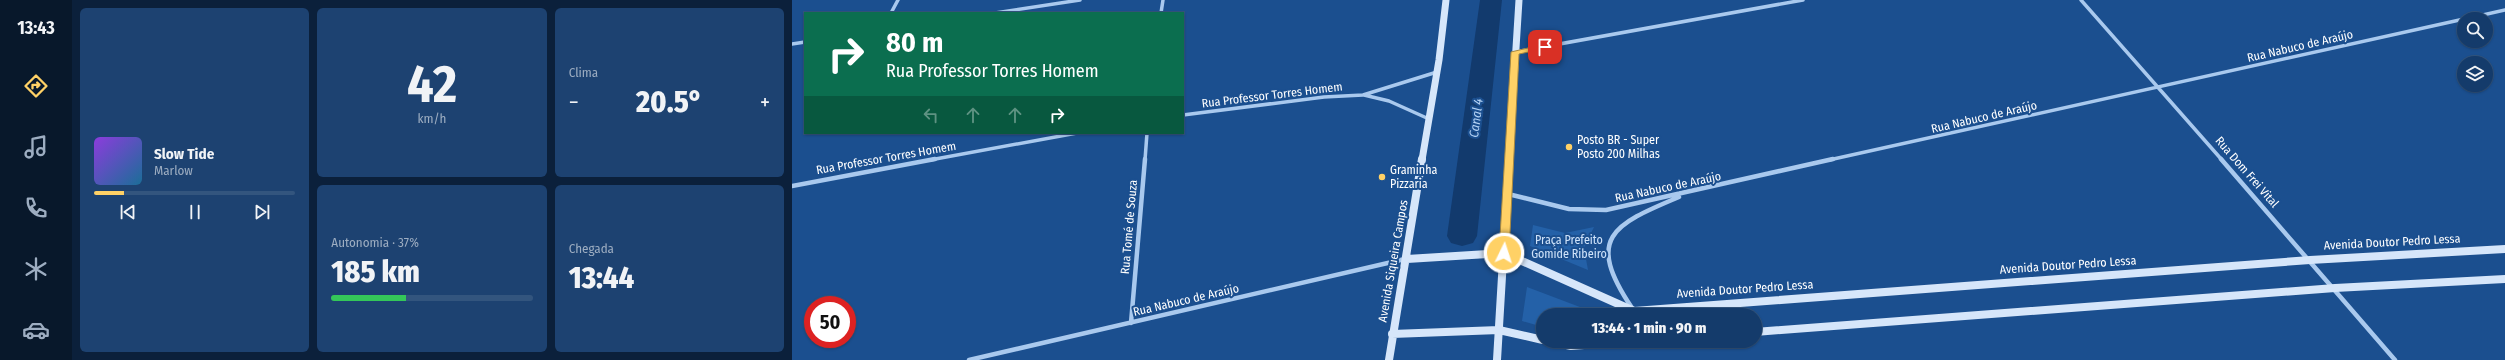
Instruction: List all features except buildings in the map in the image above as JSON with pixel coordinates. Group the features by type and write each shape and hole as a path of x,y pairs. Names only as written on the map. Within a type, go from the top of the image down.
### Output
{"main road":[{"name":"Avenida Siqueira Campos","path":"1388,360 1407,259 1437,72 1446,0"},
{"path":"1497,360 1519,0"},
{"name":"Avenida Doutor Pedro Lessa","path":"1674,308 2310,260 2505,249"},
{"path":"1407,259 1504,253"},
{"name":"Avenida Doutor Pedro Lessa","path":"1504,253 1627,308"},
{"path":"1762,331 2336,288 2505,278"},
{"path":"1392,334 1499,330 1536,338"}],"street":[{"path":"892,12 898,0"},
{"path":"1002,12 1080,0"},
{"path":"1161,12 1163,0"},
{"path":"1515,52 1803,0"},
{"name":"Rua Dom Frei Vital","path":"2081,0 2336,288 2395,360"},
{"name":"Rua Nabuco de Araújo","path":"2493,13 2505,10"},
{"name":"Rua Nabuco de Araújo","path":"1508,194 1567,211 1584,212 1606,210 1689,193 2457,21"},
{"path":"792,44 804,42"},
{"name":"Rua Professor Torres Homem","path":"1184,115 1324,98 1364,95 1437,72"},
{"name":"Rua Professor Torres Homem","path":"1364,95 1389,101 1429,119"},
{"name":"Rua Professor Torres Homem","path":"792,186 1072,134"},
{"name":"Rua Tomé de Souza","path":"1131,323 1147,134"},
{"path":"1632,308 1609,274 1605,256 1611,236 1625,223 1655,207 1689,193"},
{"name":"Rua Nabuco de Araújo","path":"970,360 1407,259"}],"green space":[{"name":"Praça Prefeito Gomide Ribeiro","path":"1533,225 1565,233 1594,227 1584,248 1588,270 1530,246"},
{"path":"1527,287 1582,308 1536,308 1536,325 1522,321"}],"waterway":[{"name":"Canal 4","path":"1462,236 1491,0"}],"place":[{"name":"Posto BR - Super Posto 200 Milhas","path":"1569,147"},
{"name":"Graminha Pizzaria","path":"1382,177"}],"route":[{"path":"1504,253 1515,52 1545,47"}]}
